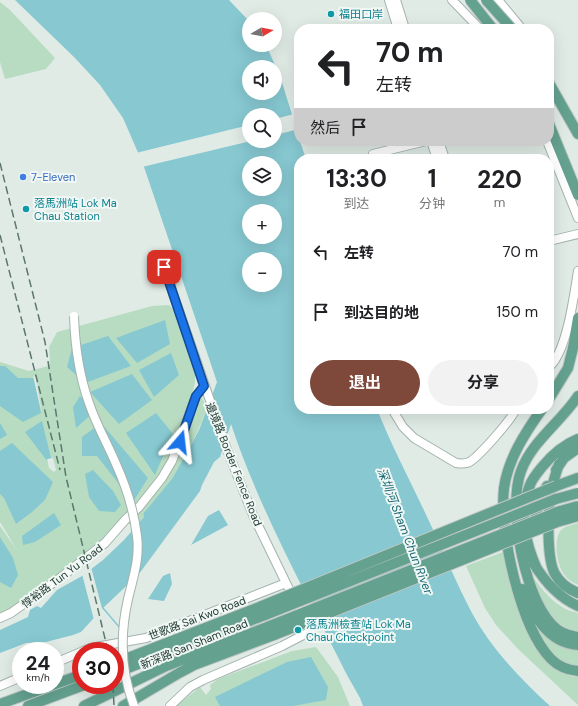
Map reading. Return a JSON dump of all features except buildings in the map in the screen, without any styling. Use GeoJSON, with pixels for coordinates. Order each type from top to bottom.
{"type":"FeatureCollection","features":[{"type":"Feature","properties":{"kind":"main road"},"geometry":{"type":"LineString","coordinates":[[470,0],[489,24]]}},
{"type":"Feature","properties":{"kind":"main road"},"geometry":{"type":"LineString","coordinates":[[486,0],[508,24]]}},
{"type":"Feature","properties":{"kind":"main road"},"geometry":{"type":"LineString","coordinates":[[554,92],[578,134]]}},
{"type":"Feature","properties":{"kind":"main road"},"geometry":{"type":"LineString","coordinates":[[554,136],[578,195]]}},
{"type":"Feature","properties":{"kind":"main road"},"geometry":{"type":"LineString","coordinates":[[554,391],[568,368],[578,318]]}},
{"type":"Feature","properties":{"kind":"main road"},"geometry":{"type":"LineString","coordinates":[[578,396],[524,464],[518,479],[516,496],[517,527],[520,549],[525,570],[539,604],[552,625],[564,634],[578,637]]}},
{"type":"Feature","properties":{"kind":"main road"},"geometry":{"type":"LineString","coordinates":[[538,414],[525,433],[516,450],[506,478],[503,513],[504,544],[522,607],[542,648],[550,658],[562,667],[578,671]]}},
{"type":"Feature","properties":{"kind":"main road"},"geometry":{"type":"LineString","coordinates":[[537,569],[528,544],[524,520],[530,484],[555,453],[578,439]]}},
{"type":"Feature","properties":{"kind":"main road"},"geometry":{"type":"LineString","coordinates":[[537,569],[533,526],[539,500],[559,464],[569,453],[578,448]]}},
{"type":"Feature","properties":{"kind":"main road"},"geometry":{"type":"LineString","coordinates":[[559,464],[551,493],[549,546],[551,565],[565,586],[578,593]]}},
{"type":"Feature","properties":{"kind":"main road"},"geometry":{"type":"LineString","coordinates":[[264,611],[491,513],[578,478]]}},
{"type":"Feature","properties":{"kind":"main road"},"geometry":{"type":"LineString","coordinates":[[556,486],[578,481]]}},
{"type":"Feature","properties":{"kind":"main road"},"geometry":{"type":"LineString","coordinates":[[264,611],[495,524],[556,499],[578,493]]}},
{"type":"Feature","properties":{"kind":"main road"},"geometry":{"type":"LineString","coordinates":[[504,544],[560,511],[578,506]]}},
{"type":"Feature","properties":{"kind":"main road"},"geometry":{"type":"LineString","coordinates":[[272,630],[504,544],[556,522],[578,516]]}},
{"type":"Feature","properties":{"kind":"main road"},"geometry":{"type":"LineString","coordinates":[[517,527],[525,548],[547,584],[554,591],[578,606]]}},
{"type":"Feature","properties":{"kind":"main road"},"geometry":{"type":"LineString","coordinates":[[504,544],[526,597],[539,621],[550,634],[556,638],[563,642],[578,645]]}},
{"type":"Feature","properties":{"kind":"main road","name":"新深路 San Sham Road"},"geometry":{"type":"LineString","coordinates":[[124,660],[264,611]]}},
{"type":"Feature","properties":{"kind":"main road","name":"新深路 San Sham Road"},"geometry":{"type":"LineString","coordinates":[[124,669],[264,611]]}},
{"type":"Feature","properties":{"kind":"main road","name":"新深路 San Sham Road"},"geometry":{"type":"LineString","coordinates":[[84,706],[166,666],[272,630]]}},
{"type":"Feature","properties":{"kind":"main road","name":"新深路 San Sham Road"},"geometry":{"type":"LineString","coordinates":[[123,706],[173,676],[272,630]]}},
{"type":"Feature","properties":{"kind":"main road"},"geometry":{"type":"LineString","coordinates":[[28,706],[72,689]]}},
{"type":"Feature","properties":{"kind":"main road"},"geometry":{"type":"LineString","coordinates":[[0,704],[28,694]]}},
{"type":"Feature","properties":{"kind":"street"},"geometry":{"type":"LineString","coordinates":[[389,0],[396,24]]}},
{"type":"Feature","properties":{"kind":"street"},"geometry":{"type":"LineString","coordinates":[[396,0],[403,24]]}},
{"type":"Feature","properties":{"kind":"street"},"geometry":{"type":"LineString","coordinates":[[452,0],[475,24]]}},
{"type":"Feature","properties":{"kind":"street"},"geometry":{"type":"LineString","coordinates":[[498,0],[518,24]]}},
{"type":"Feature","properties":{"kind":"street"},"geometry":{"type":"LineString","coordinates":[[372,154],[405,146]]}},
{"type":"Feature","properties":{"kind":"street"},"geometry":{"type":"LineString","coordinates":[[554,158],[578,218]]}},
{"type":"Feature","properties":{"kind":"street"},"geometry":{"type":"LineString","coordinates":[[554,240],[578,234]]}},
{"type":"Feature","properties":{"kind":"street","name":"邊境路 Border Fence Road"},"geometry":{"type":"LineString","coordinates":[[164,267],[207,395],[253,515],[311,631],[282,646],[203,680],[190,687],[170,706]]}},
{"type":"Feature","properties":{"kind":"street"},"geometry":{"type":"LineString","coordinates":[[554,360],[565,336],[578,272]]}},
{"type":"Feature","properties":{"kind":"street"},"geometry":{"type":"LineString","coordinates":[[74,316],[75,344],[86,394],[94,416],[122,478],[130,501],[138,536],[137,561],[124,618],[123,649],[125,676],[134,706]]}},
{"type":"Feature","properties":{"kind":"street","name":"惇裕路 Tun Yu Road"},"geometry":{"type":"LineString","coordinates":[[0,618],[11,613],[60,578],[105,543],[139,507],[162,478],[172,461],[196,396],[204,386]]}},
{"type":"Feature","properties":{"kind":"street"},"geometry":{"type":"LineString","coordinates":[[395,414],[403,427],[414,438],[456,463],[463,464],[470,462],[477,456],[510,420],[513,414]]}},
{"type":"Feature","properties":{"kind":"street","name":"世歌路 Sai Kwo Road"},"geometry":{"type":"LineString","coordinates":[[124,642],[146,638],[286,583]]}},
{"type":"Feature","properties":{"kind":"street"},"geometry":{"type":"LineString","coordinates":[[0,686],[12,681]]}},
{"type":"Feature","properties":{"kind":"green space"},"geometry":{"type":"Polygon","coordinates":[[[0,2],[10,10],[55,58],[46,69],[5,79],[0,62],[0,2]]]}},
{"type":"Feature","properties":{"kind":"green space"},"geometry":{"type":"Polygon","coordinates":[[[169,305],[177,313],[195,368],[195,383],[192,394],[195,400],[202,398],[207,408],[183,461],[170,483],[143,514],[144,517],[138,524],[123,522],[53,579],[23,598],[27,602],[0,618],[0,526],[17,550],[0,522],[0,362],[29,371],[48,366],[50,363],[49,347],[57,332],[152,306],[169,305]]]}},
{"type":"Feature","properties":{"kind":"green space"},"geometry":{"type":"Polygon","coordinates":[[[578,523],[578,585],[566,577],[561,569],[557,552],[557,540],[561,530],[578,523]]]}},
{"type":"Feature","properties":{"kind":"green space"},"geometry":{"type":"Polygon","coordinates":[[[503,552],[511,588],[525,627],[534,645],[546,661],[561,672],[578,677],[578,705],[518,649],[496,625],[485,608],[466,566],[503,552]]]}},
{"type":"Feature","properties":{"kind":"green space"},"geometry":{"type":"Polygon","coordinates":[[[533,577],[552,600],[564,608],[578,613],[578,631],[561,625],[548,612],[533,577]]]}},
{"type":"Feature","properties":{"kind":"green space"},"geometry":{"type":"Polygon","coordinates":[[[538,628],[556,643],[578,650],[578,666],[570,665],[558,658],[548,648],[538,628]]]}},
{"type":"Feature","properties":{"kind":"green space"},"geometry":{"type":"Polygon","coordinates":[[[316,647],[338,677],[350,706],[176,706],[200,687],[206,695],[211,689],[210,685],[218,679],[292,651],[316,647]]]}},
{"type":"Feature","properties":{"kind":"water","name":"深圳河 Sham Chun River"},"geometry":{"type":"Polygon","coordinates":[[[15,0],[229,0],[242,14],[242,52],[269,52],[273,60],[242,60],[242,100],[282,100],[282,82],[294,121],[294,146],[302,146],[304,154],[294,154],[294,414],[379,414],[395,451],[472,613],[497,651],[528,685],[550,706],[363,706],[284,551],[256,488],[231,424],[220,457],[214,462],[200,491],[139,574],[103,608],[81,632],[46,642],[12,642],[12,648],[0,653],[0,630],[28,617],[30,610],[37,606],[41,608],[57,590],[82,576],[103,560],[124,540],[144,517],[143,514],[172,479],[188,451],[199,430],[217,382],[143,164],[123,118],[100,85],[75,58],[15,0]]]}},
{"type":"Feature","properties":{"kind":"water"},"geometry":{"type":"Polygon","coordinates":[[[165,320],[170,344],[137,363],[116,338],[165,320]]]}},
{"type":"Feature","properties":{"kind":"water"},"geometry":{"type":"Polygon","coordinates":[[[108,336],[131,366],[85,383],[67,367],[72,348],[108,336]]]}},
{"type":"Feature","properties":{"kind":"water"},"geometry":{"type":"Polygon","coordinates":[[[171,353],[179,375],[154,397],[139,370],[171,353]]]}},
{"type":"Feature","properties":{"kind":"water"},"geometry":{"type":"Polygon","coordinates":[[[0,366],[5,366],[18,378],[34,378],[41,413],[23,422],[0,406],[0,366]]]}},
{"type":"Feature","properties":{"kind":"water"},"geometry":{"type":"Polygon","coordinates":[[[132,374],[152,400],[119,424],[90,392],[132,374]]]}},
{"type":"Feature","properties":{"kind":"water"},"geometry":{"type":"Polygon","coordinates":[[[80,396],[95,411],[76,428],[73,407],[80,396]]]}},
{"type":"Feature","properties":{"kind":"water"},"geometry":{"type":"Polygon","coordinates":[[[156,413],[173,434],[155,475],[126,433],[156,413]]]}},
{"type":"Feature","properties":{"kind":"water"},"geometry":{"type":"Polygon","coordinates":[[[42,421],[54,470],[25,432],[42,421]]]}},
{"type":"Feature","properties":{"kind":"water"},"geometry":{"type":"Polygon","coordinates":[[[0,423],[7,435],[0,439],[0,423]]]}},
{"type":"Feature","properties":{"kind":"water"},"geometry":{"type":"Polygon","coordinates":[[[101,423],[148,478],[133,502],[97,456],[82,456],[82,437],[101,423]]]}},
{"type":"Feature","properties":{"kind":"water"},"geometry":{"type":"Polygon","coordinates":[[[12,443],[53,482],[45,500],[16,524],[4,498],[0,494],[0,451],[12,443]]]}},
{"type":"Feature","properties":{"kind":"water"},"geometry":{"type":"Polygon","coordinates":[[[93,470],[113,491],[121,505],[115,512],[99,511],[89,497],[85,474],[93,470]]]}},
{"type":"Feature","properties":{"kind":"water"},"geometry":{"type":"Polygon","coordinates":[[[219,510],[228,525],[191,545],[208,516],[219,510]]]}},
{"type":"Feature","properties":{"kind":"water"},"geometry":{"type":"Polygon","coordinates":[[[54,513],[61,525],[35,542],[23,545],[22,536],[54,513]]]}},
{"type":"Feature","properties":{"kind":"water"},"geometry":{"type":"Polygon","coordinates":[[[0,537],[13,558],[18,575],[11,588],[0,582],[0,537]]]}},
{"type":"Feature","properties":{"kind":"water"},"geometry":{"type":"Polygon","coordinates":[[[170,573],[172,584],[164,601],[148,599],[163,576],[170,573]]]}},
{"type":"Feature","properties":{"kind":"water"},"geometry":{"type":"Polygon","coordinates":[[[311,657],[328,687],[326,700],[293,706],[220,706],[215,697],[287,662],[311,657]]]}},
{"type":"Feature","properties":{"kind":"pier"},"geometry":{"type":"Polygon","coordinates":[[[294,114],[294,130],[282,133],[282,117],[294,114]]]}},
{"type":"Feature","properties":{"kind":"pier"},"geometry":{"type":"Polygon","coordinates":[[[242,127],[242,143],[142,167],[136,153],[242,127]]]}},
{"type":"Feature","properties":{"kind":"pier"},"geometry":{"type":"Polygon","coordinates":[[[33,376],[36,377],[42,414],[33,376]]]}},
{"type":"Feature","properties":{"kind":"pier"},"geometry":{"type":"Polygon","coordinates":[[[53,458],[56,470],[54,472],[49,468],[47,459],[53,458]]]}},
{"type":"Feature","properties":{"kind":"pier"},"geometry":{"type":"Polygon","coordinates":[[[91,567],[103,612],[94,620],[82,574],[91,567]]]}},
{"type":"Feature","properties":{"kind":"waterway"},"geometry":{"type":"LineString","coordinates":[[103,608],[120,628]]}},
{"type":"Feature","properties":{"kind":"railway"},"geometry":{"type":"LineString","coordinates":[[0,163],[45,342],[66,477],[106,642]]}},
{"type":"Feature","properties":{"kind":"railway"},"geometry":{"type":"LineString","coordinates":[[0,235],[60,470]]}},
{"type":"Feature","properties":{"kind":"railway"},"geometry":{"type":"LineString","coordinates":[[113,694],[114,706]]}},
{"type":"Feature","properties":{"kind":"place","name":"福田口岸"},"geometry":{"type":"Point","coordinates":[331,14]}},
{"type":"Feature","properties":{"kind":"place","name":"7-Eleven"},"geometry":{"type":"Point","coordinates":[23,177]}},
{"type":"Feature","properties":{"kind":"place","name":"落馬洲站 Lok Ma Chau Station"},"geometry":{"type":"Point","coordinates":[26,209]}},
{"type":"Feature","properties":{"kind":"place","name":"落馬洲檢查站 Lok Ma Chau Checkpoint"},"geometry":{"type":"Point","coordinates":[298,630]}},
{"type":"Feature","properties":{"kind":"route"},"geometry":{"type":"LineString","coordinates":[[164,267],[204,386],[196,396],[180,442]]}}]}
